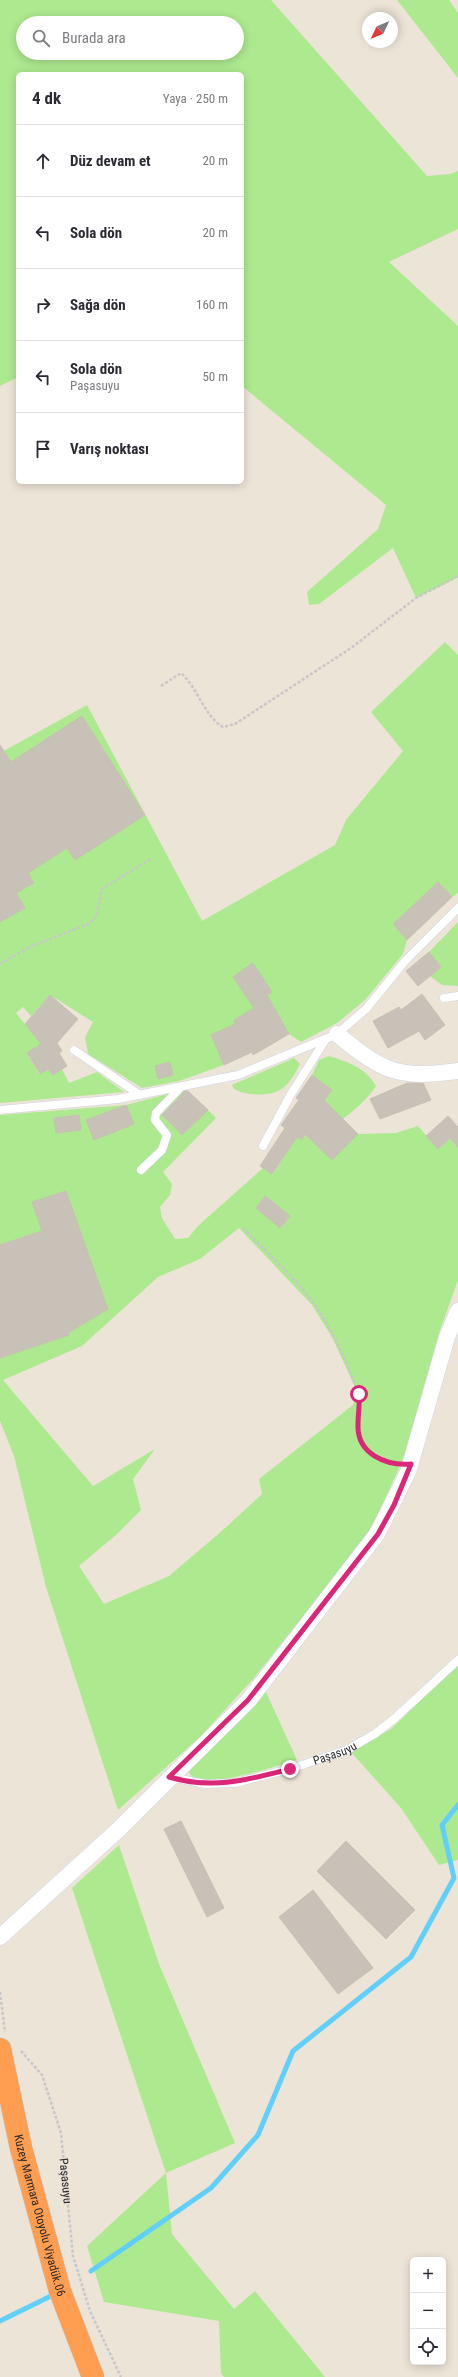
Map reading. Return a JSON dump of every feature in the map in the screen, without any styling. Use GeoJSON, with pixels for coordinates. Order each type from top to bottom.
{"type":"FeatureCollection","features":[{"type":"Feature","properties":{"kind":"highway","name":"Kuzey Marmara Otoyolu Viyadük.06"},"geometry":{"type":"LineString","coordinates":[[9,2045],[21,2148],[60,2291],[93,2377]]}},
{"type":"Feature","properties":{"kind":"street"},"geometry":{"type":"LineString","coordinates":[[331,1036],[368,1059],[404,1074],[425,1075],[458,1071]]}},
{"type":"Feature","properties":{"kind":"street"},"geometry":{"type":"LineString","coordinates":[[0,1937],[118,1830],[169,1777],[248,1700],[378,1534],[394,1505],[411,1464],[447,1337],[458,1314]]}},
{"type":"Feature","properties":{"kind":"lane"},"geometry":{"type":"LineString","coordinates":[[0,1110],[140,1095],[238,1075],[331,1036],[366,1009],[406,960],[458,908]]}},
{"type":"Feature","properties":{"kind":"lane"},"geometry":{"type":"LineString","coordinates":[[444,998],[458,996]]}},
{"type":"Feature","properties":{"kind":"lane"},"geometry":{"type":"LineString","coordinates":[[264,1146],[291,1094],[331,1036]]}},
{"type":"Feature","properties":{"kind":"lane"},"geometry":{"type":"LineString","coordinates":[[74,1050],[140,1095]]}},
{"type":"Feature","properties":{"kind":"lane"},"geometry":{"type":"LineString","coordinates":[[141,1170],[162,1150],[167,1136],[155,1120],[156,1113],[181,1087]]}},
{"type":"Feature","properties":{"kind":"lane","name":"Paşasuyu"},"geometry":{"type":"LineString","coordinates":[[169,1777],[205,1784],[234,1783],[290,1769],[347,1750],[376,1733],[394,1719],[458,1660]]}},
{"type":"Feature","properties":{"kind":"path"},"geometry":{"type":"LineString","coordinates":[[161,686],[181,673],[190,681],[216,723],[223,728],[235,724],[351,648],[416,598],[458,576]]}},
{"type":"Feature","properties":{"kind":"path"},"geometry":{"type":"LineString","coordinates":[[0,964],[30,947],[88,924],[96,917],[100,906],[102,890],[152,858]]}},
{"type":"Feature","properties":{"kind":"path"},"geometry":{"type":"LineString","coordinates":[[243,1228],[313,1302],[330,1329],[347,1363],[359,1394],[357,1426],[362,1443],[368,1452],[390,1464],[411,1464]]}},
{"type":"Feature","properties":{"kind":"path","name":"Paşasuyu"},"geometry":{"type":"LineString","coordinates":[[0,1992],[5,2033],[9,2045],[42,2076],[61,2133],[73,2256],[90,2311],[121,2377]]}},
{"type":"Feature","properties":{"kind":"green space"},"geometry":{"type":"Polygon","coordinates":[[[0,0],[271,0],[427,176],[450,174],[458,171],[458,229],[389,262],[458,326],[458,576],[455,579],[416,598],[393,548],[319,604],[309,605],[307,592],[378,529],[386,505],[244,388],[244,72],[16,72],[16,378],[0,386],[0,0]]]}},
{"type":"Feature","properties":{"kind":"green space"},"geometry":{"type":"Polygon","coordinates":[[[397,0],[449,0],[458,13],[458,78],[397,0]]]}},
{"type":"Feature","properties":{"kind":"green space"},"geometry":{"type":"Polygon","coordinates":[[[445,642],[458,655],[458,893],[452,897],[438,882],[393,924],[407,940],[403,954],[365,1000],[337,1023],[301,1042],[289,1034],[269,1000],[234,1020],[238,1028],[225,1036],[223,1030],[211,1035],[224,1065],[179,1081],[142,1088],[88,1054],[85,1037],[93,1022],[50,995],[31,1016],[23,1007],[16,1013],[37,1039],[48,1040],[27,1054],[39,1074],[48,1069],[53,1075],[62,1069],[69,1083],[97,1072],[124,1092],[0,1103],[0,753],[87,705],[202,921],[335,845],[346,820],[403,751],[371,712],[445,642]]]}},
{"type":"Feature","properties":{"kind":"green space"},"geometry":{"type":"Polygon","coordinates":[[[458,922],[458,986],[442,985],[430,976],[441,967],[429,952],[458,922]]]}},
{"type":"Feature","properties":{"kind":"green space"},"geometry":{"type":"Polygon","coordinates":[[[329,1056],[343,1060],[362,1070],[376,1086],[355,1109],[312,1140],[332,1160],[358,1134],[396,1133],[418,1126],[438,1149],[458,1131],[458,1280],[439,1333],[404,1457],[377,1517],[364,1539],[254,1678],[200,1737],[118,1810],[46,1587],[14,1456],[0,1421],[0,1115],[126,1105],[187,1089],[162,1114],[182,1135],[208,1110],[216,1118],[163,1172],[172,1184],[170,1195],[160,1207],[162,1218],[175,1239],[188,1238],[199,1225],[263,1168],[273,1174],[292,1144],[280,1136],[285,1128],[302,1140],[318,1117],[300,1105],[332,1090],[312,1075],[319,1060],[329,1056]],[[265,1196],[256,1208],[280,1228],[290,1216],[265,1196]],[[239,1228],[200,1259],[158,1277],[82,1346],[3,1380],[93,1486],[155,1449],[133,1479],[141,1510],[116,1535],[79,1566],[104,1604],[169,1576],[223,1530],[262,1494],[259,1479],[353,1405],[355,1387],[333,1339],[312,1305],[239,1228]]]}},
{"type":"Feature","properties":{"kind":"green space"},"geometry":{"type":"Polygon","coordinates":[[[294,1058],[300,1064],[288,1083],[278,1091],[266,1094],[252,1094],[234,1089],[232,1085],[294,1058]]]}},
{"type":"Feature","properties":{"kind":"green space"},"geometry":{"type":"Polygon","coordinates":[[[458,1665],[458,1860],[439,1865],[401,1808],[351,1752],[391,1729],[458,1665]]]}},
{"type":"Feature","properties":{"kind":"green space"},"geometry":{"type":"Polygon","coordinates":[[[265,1690],[297,1760],[230,1778],[203,1780],[193,1778],[188,1771],[191,1767],[245,1716],[265,1690]]]}},
{"type":"Feature","properties":{"kind":"green space"},"geometry":{"type":"Polygon","coordinates":[[[119,1845],[159,1964],[235,2143],[166,2173],[72,1888],[119,1845]]]}},
{"type":"Feature","properties":{"kind":"green space"},"geometry":{"type":"Polygon","coordinates":[[[166,2173],[172,2234],[234,2309],[255,2291],[325,2377],[224,2377],[221,2373],[219,2321],[104,2302],[87,2246],[166,2173]]]}},
{"type":"Feature","properties":{"kind":"building"},"geometry":{"type":"Polygon","coordinates":[[[82,716],[145,815],[75,860],[67,848],[28,873],[34,883],[16,893],[25,908],[0,922],[0,745],[11,762],[82,716]]]}},
{"type":"Feature","properties":{"kind":"building"},"geometry":{"type":"Polygon","coordinates":[[[438,882],[452,897],[407,940],[393,924],[438,882]]]}},
{"type":"Feature","properties":{"kind":"building"},"geometry":{"type":"Polygon","coordinates":[[[429,952],[441,967],[418,986],[406,971],[429,952]]]}},
{"type":"Feature","properties":{"kind":"building"},"geometry":{"type":"Polygon","coordinates":[[[253,963],[272,992],[267,995],[289,1034],[253,1055],[252,1052],[224,1065],[211,1035],[235,1024],[234,1020],[254,1008],[233,977],[253,963]]]}},
{"type":"Feature","properties":{"kind":"building"},"geometry":{"type":"Polygon","coordinates":[[[422,994],[445,1025],[425,1040],[419,1031],[388,1048],[373,1021],[399,1007],[401,1010],[422,994]]]}},
{"type":"Feature","properties":{"kind":"building"},"geometry":{"type":"Polygon","coordinates":[[[50,995],[78,1019],[57,1043],[62,1051],[59,1053],[67,1066],[53,1075],[48,1069],[40,1074],[27,1053],[41,1044],[25,1024],[50,995]]]}},
{"type":"Feature","properties":{"kind":"building"},"geometry":{"type":"Polygon","coordinates":[[[170,1062],[173,1075],[158,1079],[155,1066],[170,1062]]]}},
{"type":"Feature","properties":{"kind":"building"},"geometry":{"type":"Polygon","coordinates":[[[312,1075],[332,1090],[324,1100],[358,1134],[332,1160],[305,1134],[302,1140],[297,1137],[272,1174],[260,1166],[285,1128],[281,1125],[299,1100],[296,1098],[312,1075]]]}},
{"type":"Feature","properties":{"kind":"building"},"geometry":{"type":"Polygon","coordinates":[[[407,1083],[423,1083],[431,1100],[380,1119],[370,1099],[407,1083]]]}},
{"type":"Feature","properties":{"kind":"building"},"geometry":{"type":"Polygon","coordinates":[[[185,1091],[188,1091],[208,1110],[182,1135],[162,1115],[185,1091]]]}},
{"type":"Feature","properties":{"kind":"building"},"geometry":{"type":"Polygon","coordinates":[[[126,1105],[134,1124],[94,1140],[86,1120],[126,1105]]]}},
{"type":"Feature","properties":{"kind":"building"},"geometry":{"type":"Polygon","coordinates":[[[79,1115],[81,1130],[56,1133],[54,1118],[79,1115]]]}},
{"type":"Feature","properties":{"kind":"building"},"geometry":{"type":"Polygon","coordinates":[[[448,1116],[458,1127],[458,1147],[450,1138],[438,1149],[426,1136],[448,1116]]]}},
{"type":"Feature","properties":{"kind":"building"},"geometry":{"type":"Polygon","coordinates":[[[66,1191],[108,1309],[68,1333],[69,1335],[0,1358],[0,1245],[42,1231],[32,1202],[66,1191]]]}},
{"type":"Feature","properties":{"kind":"building"},"geometry":{"type":"Polygon","coordinates":[[[265,1196],[290,1216],[280,1228],[256,1208],[265,1196]]]}},
{"type":"Feature","properties":{"kind":"building"},"geometry":{"type":"Polygon","coordinates":[[[181,1821],[224,1908],[207,1917],[164,1829],[181,1821]]]}},
{"type":"Feature","properties":{"kind":"building"},"geometry":{"type":"Polygon","coordinates":[[[346,1841],[415,1910],[386,1939],[317,1871],[346,1841]]]}},
{"type":"Feature","properties":{"kind":"building"},"geometry":{"type":"Polygon","coordinates":[[[313,1890],[373,1968],[338,1994],[279,1917],[313,1890]]]}},
{"type":"Feature","properties":{"kind":"waterway"},"geometry":{"type":"LineString","coordinates":[[91,2271],[211,2188],[258,2135],[293,2051],[411,1957],[454,1878],[442,1825],[458,1805]]}},
{"type":"Feature","properties":{"kind":"waterway"},"geometry":{"type":"LineString","coordinates":[[0,2321],[55,2294]]}},
{"type":"Feature","properties":{"kind":"route"},"geometry":{"type":"LineString","coordinates":[[290,1769],[234,1783],[205,1784],[169,1777],[248,1700],[327,1596],[378,1534],[394,1505],[411,1464],[390,1464],[368,1452],[362,1443],[357,1426],[360,1407],[359,1394]]}}]}
